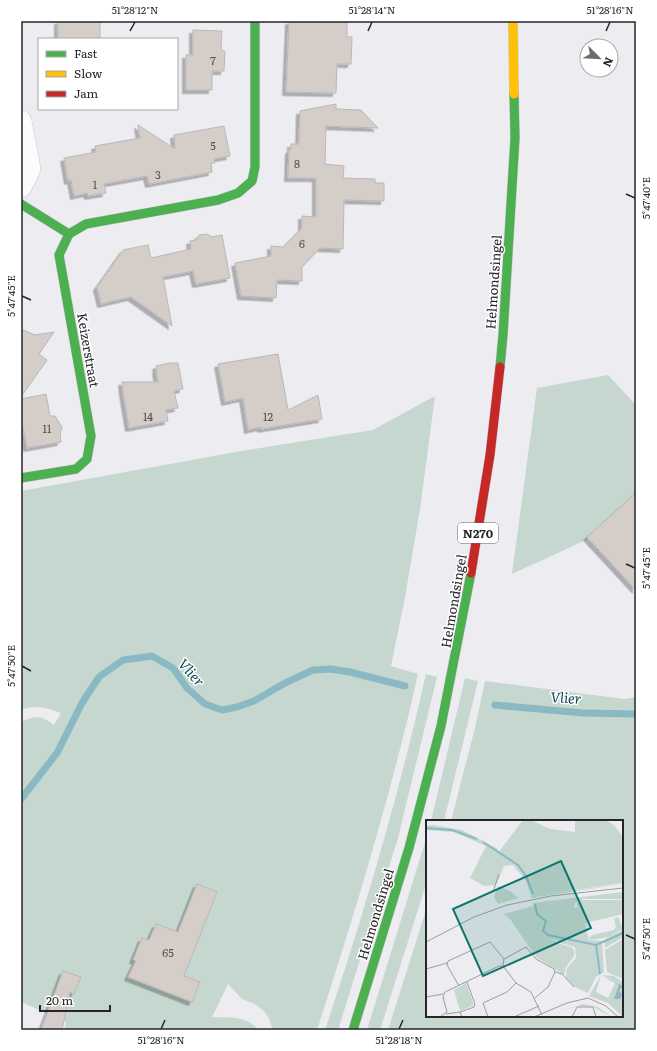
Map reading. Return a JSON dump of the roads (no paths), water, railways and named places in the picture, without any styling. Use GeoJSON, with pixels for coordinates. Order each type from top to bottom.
{"type":"FeatureCollection","features":[{"type":"Feature","properties":{"kind":"main road"},"geometry":{"type":"LineString","coordinates":[[21,204],[69,234],[86,224],[218,200],[238,193],[252,181],[256,167],[255,21]]}},
{"type":"Feature","properties":{"kind":"main road","name":"Helmondsingel"},"geometry":{"type":"LineString","coordinates":[[352,1030],[409,848],[439,734],[469,588],[490,455],[503,335],[515,138],[513,21]]}},
{"type":"Feature","properties":{"kind":"main road","name":"Keizerstraat"},"geometry":{"type":"LineString","coordinates":[[21,478],[76,469],[87,459],[91,436],[59,255],[69,234]]}},
{"type":"Feature","properties":{"kind":"street"},"geometry":{"type":"LineString","coordinates":[[21,121],[30,169],[21,187]]}},
{"type":"Feature","properties":{"kind":"waterway","name":"Vlier"},"geometry":{"type":"LineString","coordinates":[[21,799],[57,753],[82,703],[99,677],[123,660],[152,656],[173,668],[187,688],[205,704],[222,710],[254,701],[285,683],[313,670],[331,669],[350,672],[405,686]]}},
{"type":"Feature","properties":{"kind":"waterway","name":"Vlier"},"geometry":{"type":"LineString","coordinates":[[495,705],[583,713],[636,714]]}}]}
